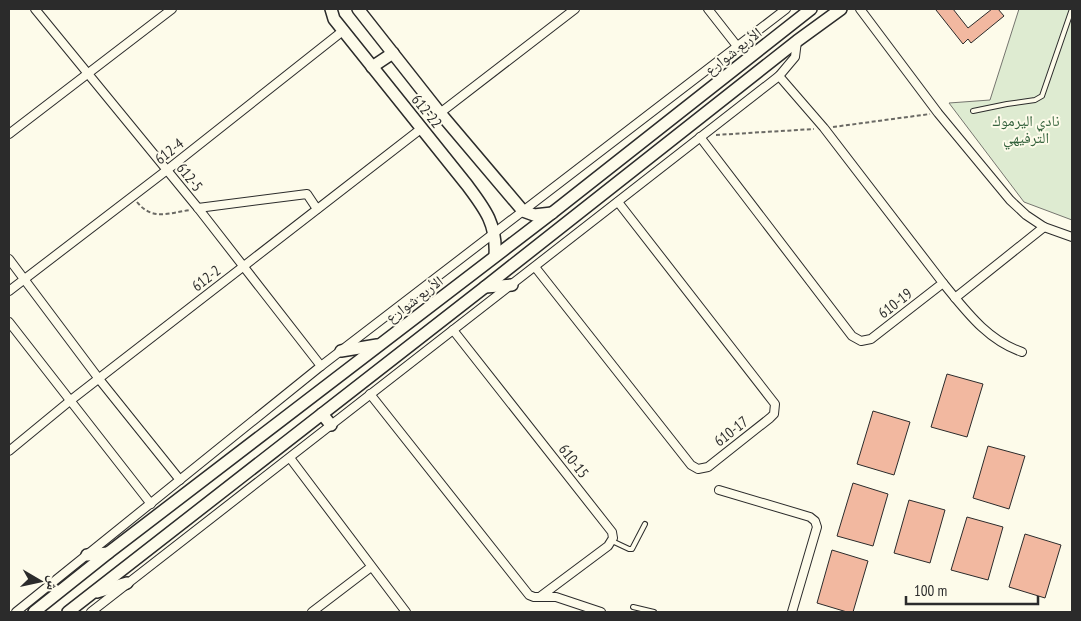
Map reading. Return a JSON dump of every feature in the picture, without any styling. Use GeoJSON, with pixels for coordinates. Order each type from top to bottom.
{"type":"FeatureCollection","features":[{"type":"Feature","properties":{"kind":"main road","name":"الأربع شوارع"},"geometry":{"type":"LineString","coordinates":[[34,612],[108,553],[552,213],[810,9]]}},
{"type":"Feature","properties":{"kind":"main road","name":"الأربع شوارع"},"geometry":{"type":"LineString","coordinates":[[68,612],[797,41],[841,9]]}},
{"type":"Feature","properties":{"kind":"main road","name":"612-22"},"geometry":{"type":"LineString","coordinates":[[364,11],[393,54],[523,211]]}},
{"type":"Feature","properties":{"kind":"main road","name":"612-22"},"geometry":{"type":"LineString","coordinates":[[332,14],[485,210],[495,234]]}},
{"type":"Feature","properties":{"kind":"main road"},"geometry":{"type":"LineString","coordinates":[[372,67],[393,54]]}},
{"type":"Feature","properties":{"kind":"main road"},"geometry":{"type":"LineString","coordinates":[[523,211],[540,215],[552,213]]}},
{"type":"Feature","properties":{"kind":"main road"},"geometry":{"type":"LineString","coordinates":[[495,234],[495,256]]}},
{"type":"Feature","properties":{"kind":"main road"},"geometry":{"type":"LineString","coordinates":[[485,287],[512,285]]}},
{"type":"Feature","properties":{"kind":"main road"},"geometry":{"type":"LineString","coordinates":[[440,298],[440,309],[449,315]]}},
{"type":"Feature","properties":{"kind":"main road"},"geometry":{"type":"LineString","coordinates":[[419,315],[428,320],[429,329]]}},
{"type":"Feature","properties":{"kind":"main road"},"geometry":{"type":"LineString","coordinates":[[341,351],[379,345]]}},
{"type":"Feature","properties":{"kind":"main road"},"geometry":{"type":"LineString","coordinates":[[322,414],[332,425]]}},
{"type":"Feature","properties":{"kind":"main road"},"geometry":{"type":"LineString","coordinates":[[87,556],[108,553]]}},
{"type":"Feature","properties":{"kind":"main road"},"geometry":{"type":"LineString","coordinates":[[90,594],[127,582]]}},
{"type":"Feature","properties":{"kind":"street","name":"612-5"},"geometry":{"type":"LineString","coordinates":[[35,9],[198,208],[242,267],[321,366]]}},
{"type":"Feature","properties":{"kind":"street"},"geometry":{"type":"LineString","coordinates":[[9,134],[172,9]]}},
{"type":"Feature","properties":{"kind":"street"},"geometry":{"type":"LineString","coordinates":[[326,9],[332,14]]}},
{"type":"Feature","properties":{"kind":"street"},"geometry":{"type":"LineString","coordinates":[[440,113],[575,9]]}},
{"type":"Feature","properties":{"kind":"street"},"geometry":{"type":"LineString","coordinates":[[708,9],[737,46]]}},
{"type":"Feature","properties":{"kind":"street"},"geometry":{"type":"LineString","coordinates":[[16,612],[321,366],[786,9]]}},
{"type":"Feature","properties":{"kind":"street"},"geometry":{"type":"LineString","coordinates":[[860,9],[938,113],[1010,200],[1026,215],[1044,227],[1072,237]]}},
{"type":"Feature","properties":{"kind":"street","name":"612-4"},"geometry":{"type":"LineString","coordinates":[[9,291],[167,170],[344,30]]}},
{"type":"Feature","properties":{"kind":"street"},"geometry":{"type":"LineString","coordinates":[[91,612],[127,582],[290,458],[779,76],[795,57],[797,41]]}},
{"type":"Feature","properties":{"kind":"street"},"geometry":{"type":"LineString","coordinates":[[779,76],[824,128],[955,298],[993,338],[1022,352]]}},
{"type":"Feature","properties":{"kind":"street","name":"612-2"},"geometry":{"type":"LineString","coordinates":[[9,451],[99,378],[422,128]]}},
{"type":"Feature","properties":{"kind":"street","name":"610-19"},"geometry":{"type":"LineString","coordinates":[[700,136],[856,339],[871,339],[943,283]]}},
{"type":"Feature","properties":{"kind":"street"},"geometry":{"type":"LineString","coordinates":[[198,208],[307,194],[317,209]]}},
{"type":"Feature","properties":{"kind":"street","name":"610-17"},"geometry":{"type":"LineString","coordinates":[[535,267],[691,465],[701,469],[708,467],[772,416],[775,411],[775,404],[618,202]]}},
{"type":"Feature","properties":{"kind":"street"},"geometry":{"type":"LineString","coordinates":[[955,298],[1044,227]]}},
{"type":"Feature","properties":{"kind":"street"},"geometry":{"type":"LineString","coordinates":[[9,260],[180,480]]}},
{"type":"Feature","properties":{"kind":"street"},"geometry":{"type":"LineString","coordinates":[[9,322],[151,504]]}},
{"type":"Feature","properties":{"kind":"street","name":"610-15"},"geometry":{"type":"LineString","coordinates":[[453,330],[610,529],[613,535],[612,541]]}},
{"type":"Feature","properties":{"kind":"street"},"geometry":{"type":"LineString","coordinates":[[370,394],[528,594],[534,597],[556,597],[600,612]]}},
{"type":"Feature","properties":{"kind":"street"},"geometry":{"type":"LineString","coordinates":[[290,458],[406,612]]}},
{"type":"Feature","properties":{"kind":"street"},"geometry":{"type":"LineString","coordinates":[[719,490],[810,517],[815,521],[817,527],[792,612]]}},
{"type":"Feature","properties":{"kind":"street"},"geometry":{"type":"LineString","coordinates":[[541,596],[608,546],[612,541]]}},
{"type":"Feature","properties":{"kind":"street"},"geometry":{"type":"LineString","coordinates":[[312,612],[371,567]]}},
{"type":"Feature","properties":{"kind":"lane"},"geometry":{"type":"LineString","coordinates":[[973,111],[1035,100],[1042,96],[1072,9]]}},
{"type":"Feature","properties":{"kind":"lane"},"geometry":{"type":"LineString","coordinates":[[612,541],[632,549],[645,524]]}},
{"type":"Feature","properties":{"kind":"lane"},"geometry":{"type":"LineString","coordinates":[[633,607],[654,612]]}},
{"type":"Feature","properties":{"kind":"path"},"geometry":{"type":"LineString","coordinates":[[132,196],[142,208],[155,215],[198,208]]}},
{"type":"Feature","properties":{"kind":"green space","name":"نادي اليرموك الترفيهي"},"geometry":{"type":"Polygon","coordinates":[[[1019,9],[1072,9],[1072,220],[1024,202],[949,103],[990,100],[1019,9]]]}},
{"type":"Feature","properties":{"kind":"building"},"geometry":{"type":"Polygon","coordinates":[[[937,9],[953,9],[968,28],[992,9],[998,9],[1004,16],[971,43],[968,39],[963,44],[937,9]]]}},
{"type":"Feature","properties":{"kind":"building"},"geometry":{"type":"Polygon","coordinates":[[[947,374],[983,384],[967,437],[931,427],[947,374]]]}},
{"type":"Feature","properties":{"kind":"building"},"geometry":{"type":"Polygon","coordinates":[[[873,411],[910,422],[894,475],[857,464],[873,411]]]}},
{"type":"Feature","properties":{"kind":"building"},"geometry":{"type":"Polygon","coordinates":[[[988,446],[1025,456],[1009,509],[973,498],[988,446]]]}},
{"type":"Feature","properties":{"kind":"building"},"geometry":{"type":"Polygon","coordinates":[[[853,483],[888,494],[873,546],[837,536],[853,483]]]}},
{"type":"Feature","properties":{"kind":"building"},"geometry":{"type":"Polygon","coordinates":[[[909,500],[945,510],[930,563],[894,553],[909,500]]]}},
{"type":"Feature","properties":{"kind":"building"},"geometry":{"type":"Polygon","coordinates":[[[967,517],[1003,527],[988,580],[951,570],[967,517]]]}},
{"type":"Feature","properties":{"kind":"building"},"geometry":{"type":"Polygon","coordinates":[[[1025,534],[1061,545],[1045,598],[1009,587],[1025,534]]]}},
{"type":"Feature","properties":{"kind":"building"},"geometry":{"type":"Polygon","coordinates":[[[832,550],[868,561],[853,612],[817,603],[832,550]]]}}]}
